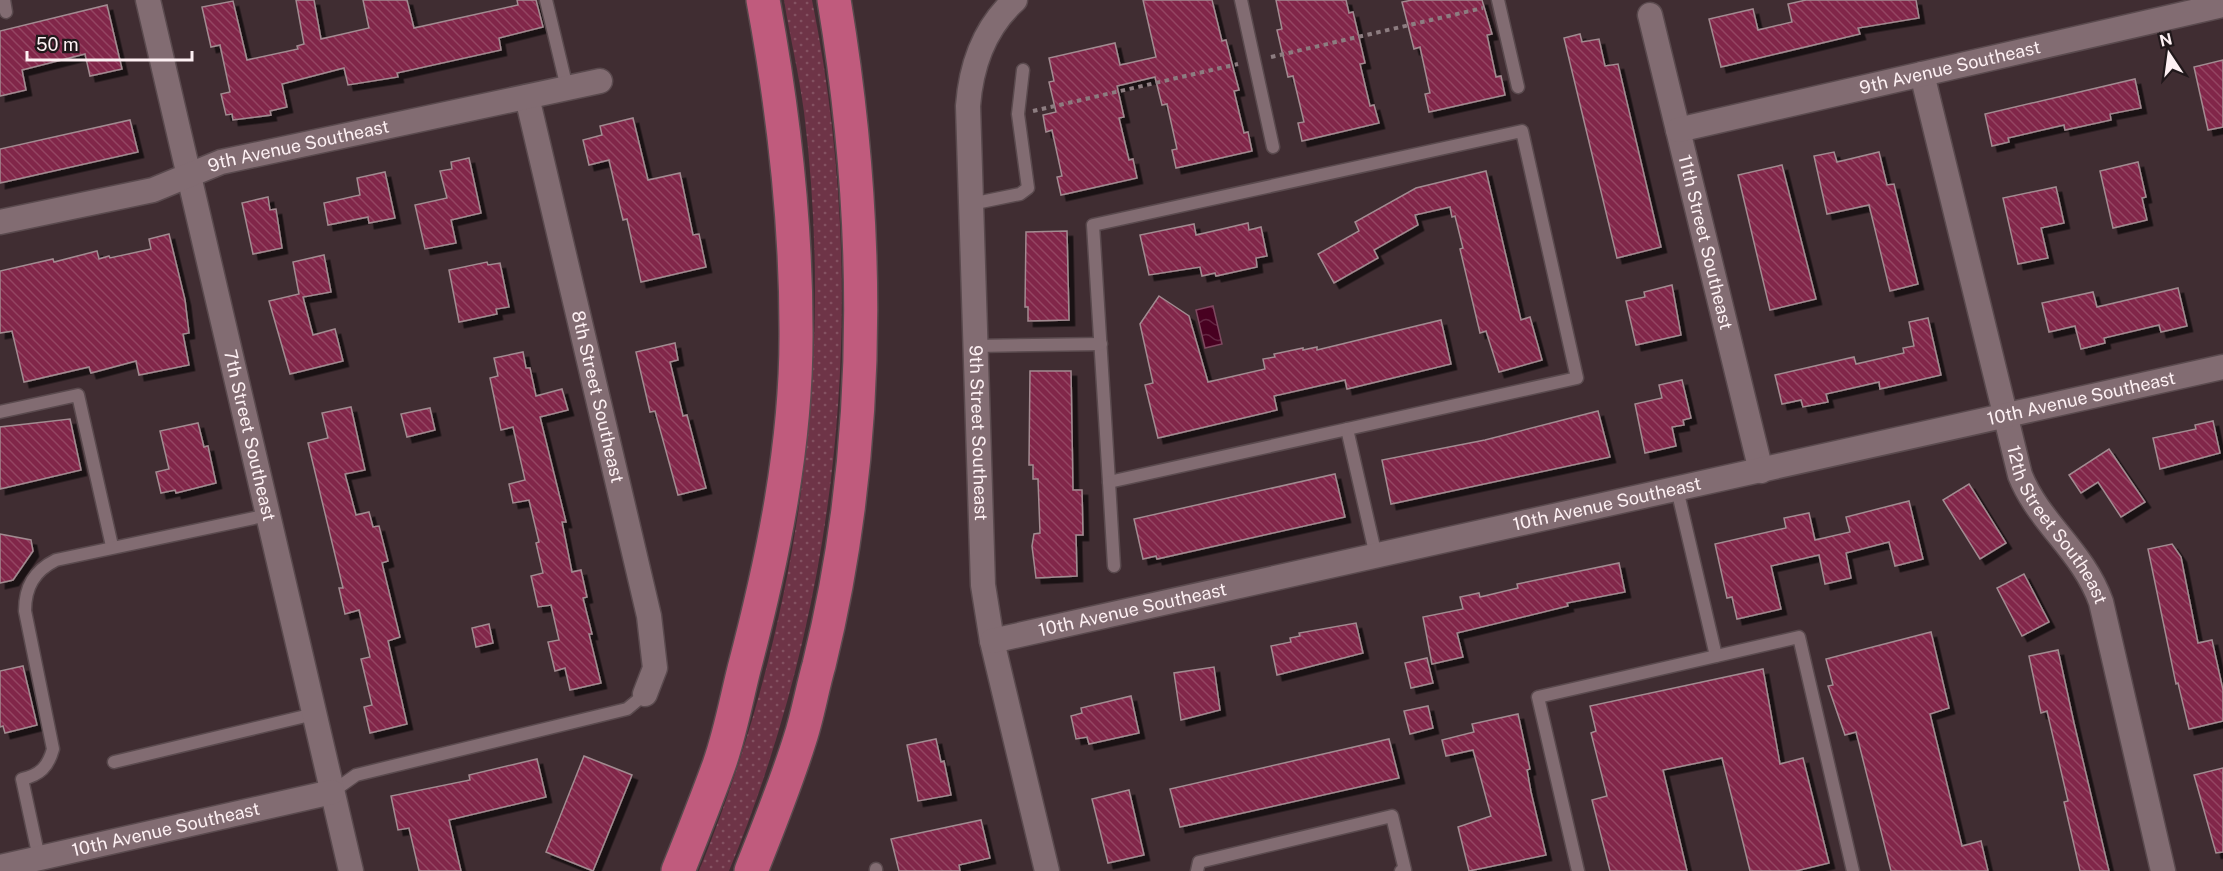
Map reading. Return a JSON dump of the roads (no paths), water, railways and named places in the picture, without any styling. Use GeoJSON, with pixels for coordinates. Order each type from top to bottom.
{"type":"FeatureCollection","features":[{"type":"Feature","properties":{"kind":"highway"},"geometry":{"type":"LineString","coordinates":[[678,871],[720,763],[762,601],[776,531],[791,419],[796,330],[792,216],[782,116],[763,0]]}},
{"type":"Feature","properties":{"kind":"highway"},"geometry":{"type":"LineString","coordinates":[[751,871],[800,738],[824,644],[844,541],[859,419],[862,322],[859,201],[849,96],[834,0]]}},
{"type":"Feature","properties":{"kind":"street","name":"7th Street Southeast"},"geometry":{"type":"LineString","coordinates":[[148,0],[351,871]]}},
{"type":"Feature","properties":{"kind":"street","name":"9th Street Southeast"},"geometry":{"type":"LineString","coordinates":[[1015,0],[1004,10],[988,34],[976,57],[970,83],[971,204],[982,567],[992,641],[1047,871]]}},
{"type":"Feature","properties":{"kind":"street","name":"9th Avenue Southeast"},"geometry":{"type":"LineString","coordinates":[[1678,130],[2223,5]]}},
{"type":"Feature","properties":{"kind":"street","name":"11th Street Southeast"},"geometry":{"type":"LineString","coordinates":[[1650,15],[1761,471]]}},
{"type":"Feature","properties":{"kind":"street","name":"12th Street Southeast"},"geometry":{"type":"LineString","coordinates":[[1922,74],[2020,475],[2027,494],[2093,579],[2101,602],[2163,871]]}},
{"type":"Feature","properties":{"kind":"street","name":"9th Avenue Southeast"},"geometry":{"type":"LineString","coordinates":[[0,222],[153,190],[191,177],[221,162],[600,81]]}},
{"type":"Feature","properties":{"kind":"street","name":"8th Street Southeast"},"geometry":{"type":"LineString","coordinates":[[527,97],[650,616],[655,668],[645,694]]}},
{"type":"Feature","properties":{"kind":"street","name":"10th Avenue Southeast"},"geometry":{"type":"LineString","coordinates":[[992,641],[2223,367]]}},
{"type":"Feature","properties":{"kind":"street","name":"10th Avenue Southeast"},"geometry":{"type":"LineString","coordinates":[[0,867],[332,792]]}},
{"type":"Feature","properties":{"kind":"lane"},"geometry":{"type":"LineString","coordinates":[[546,0],[567,88]]}},
{"type":"Feature","properties":{"kind":"lane"},"geometry":{"type":"LineString","coordinates":[[1241,0],[1273,147]]}},
{"type":"Feature","properties":{"kind":"lane"},"geometry":{"type":"LineString","coordinates":[[1499,2],[1518,87]]}},
{"type":"Feature","properties":{"kind":"lane"},"geometry":{"type":"LineString","coordinates":[[971,204],[1020,194],[1028,188],[1018,114],[1023,70]]}},
{"type":"Feature","properties":{"kind":"lane"},"geometry":{"type":"LineString","coordinates":[[1109,482],[1577,378],[1522,131],[1093,225],[1114,566]]}},
{"type":"Feature","properties":{"kind":"lane"},"geometry":{"type":"LineString","coordinates":[[975,346],[1101,344]]}},
{"type":"Feature","properties":{"kind":"lane"},"geometry":{"type":"LineString","coordinates":[[0,412],[78,395],[112,546]]}},
{"type":"Feature","properties":{"kind":"lane"},"geometry":{"type":"LineString","coordinates":[[1347,429],[1376,556]]}},
{"type":"Feature","properties":{"kind":"lane"},"geometry":{"type":"LineString","coordinates":[[1677,489],[1716,657]]}},
{"type":"Feature","properties":{"kind":"lane"},"geometry":{"type":"LineString","coordinates":[[39,858],[22,779],[35,776],[44,769],[50,759],[52,738],[25,611],[25,593],[34,576],[44,566],[56,560],[112,546],[268,514]]}},
{"type":"Feature","properties":{"kind":"lane"},"geometry":{"type":"LineString","coordinates":[[1578,871],[1538,697],[1799,637],[1853,871]]}},
{"type":"Feature","properties":{"kind":"lane"},"geometry":{"type":"LineString","coordinates":[[332,792],[356,775],[627,709],[645,694]]}},
{"type":"Feature","properties":{"kind":"lane"},"geometry":{"type":"LineString","coordinates":[[114,762],[314,714]]}},
{"type":"Feature","properties":{"kind":"lane"},"geometry":{"type":"LineString","coordinates":[[1197,871],[1199,862],[1392,816],[1405,870],[1401,871]]}},
{"type":"Feature","properties":{"kind":"water"},"geometry":{"type":"Polygon","coordinates":[[[1213,306],[1222,344],[1205,348],[1196,310],[1213,306]]]}}]}
